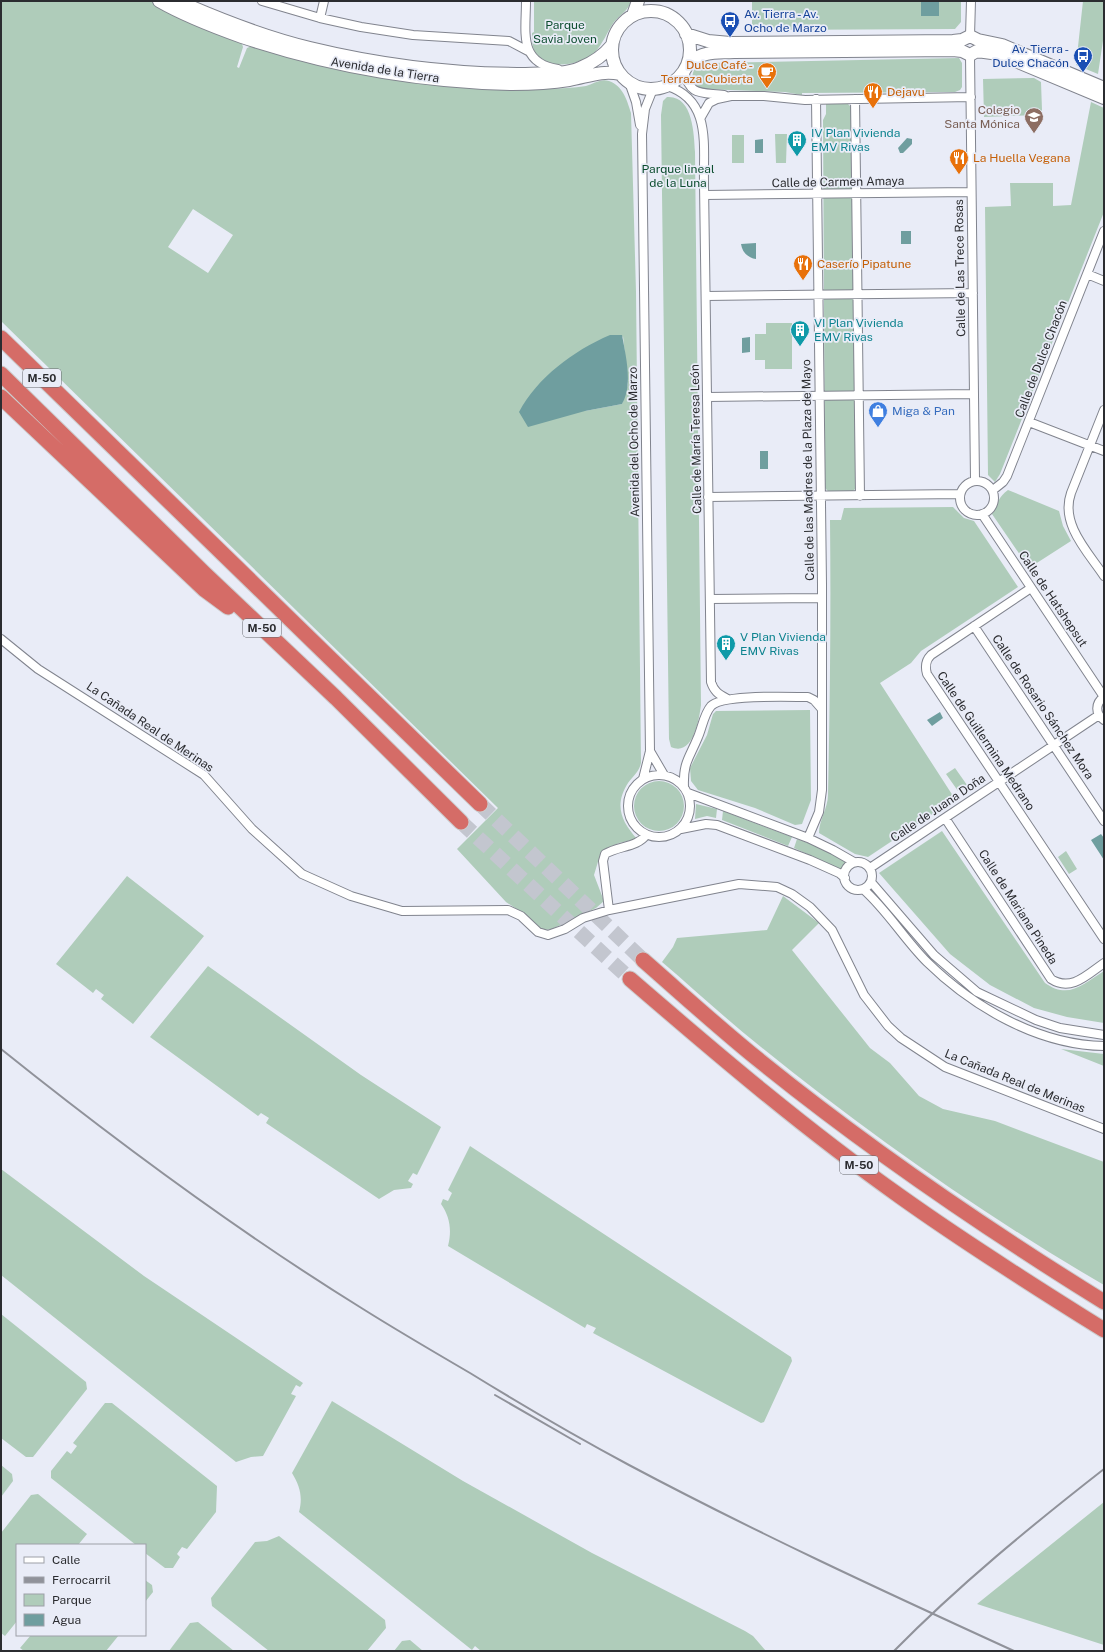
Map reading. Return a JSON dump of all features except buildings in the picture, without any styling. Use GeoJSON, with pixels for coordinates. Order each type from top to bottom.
{"type":"FeatureCollection","features":[{"type":"Feature","properties":{"kind":"highway","name":"M-50"},"geometry":{"type":"LineString","coordinates":[[1,338],[350,680],[480,804]]}},
{"type":"Feature","properties":{"kind":"highway","name":"M-50"},"geometry":{"type":"LineString","coordinates":[[1,374],[461,822]]}},
{"type":"Feature","properties":{"kind":"highway"},"geometry":{"type":"LineString","coordinates":[[1,397],[205,590],[284,649]]}},
{"type":"Feature","properties":{"kind":"highway","name":"M-50"},"geometry":{"type":"LineString","coordinates":[[643,960],[759,1061],[914,1178],[992,1231],[1104,1302]]}},
{"type":"Feature","properties":{"kind":"highway","name":"M-50"},"geometry":{"type":"LineString","coordinates":[[630,979],[745,1078],[900,1197],[991,1260],[1104,1330]]}},
{"type":"Feature","properties":{"kind":"street","name":"Avenida de la Tierra"},"geometry":{"type":"LineString","coordinates":[[159,1],[191,17],[267,45],[307,56],[382,72],[449,80],[513,84],[557,82],[603,72],[620,74]]}},
{"type":"Feature","properties":{"kind":"street","name":"Avenida de la Tierra"},"geometry":{"type":"LineString","coordinates":[[178,1],[225,21],[309,48],[383,63],[481,73],[551,73],[568,71],[579,68],[594,60],[612,45]]}},
{"type":"Feature","properties":{"kind":"street"},"geometry":{"type":"LineString","coordinates":[[262,1],[320,18],[413,34],[509,41],[519,39],[526,28]]}},
{"type":"Feature","properties":{"kind":"street"},"geometry":{"type":"LineString","coordinates":[[320,18],[324,1]]}},
{"type":"Feature","properties":{"kind":"street"},"geometry":{"type":"LineString","coordinates":[[526,1],[528,51]]}},
{"type":"Feature","properties":{"kind":"street"},"geometry":{"type":"LineString","coordinates":[[633,15],[638,1]]}},
{"type":"Feature","properties":{"kind":"street"},"geometry":{"type":"LineString","coordinates":[[657,1],[665,14]]}},
{"type":"Feature","properties":{"kind":"street","name":"Calle de Las Trece Rosas"},"geometry":{"type":"LineString","coordinates":[[971,1],[971,192],[975,480]]}},
{"type":"Feature","properties":{"kind":"street"},"geometry":{"type":"LineString","coordinates":[[731,96],[717,99],[709,103],[701,117],[688,97],[680,90],[667,86],[641,88],[629,82],[620,74],[613,60],[612,45],[617,31],[621,25],[633,15],[649,11],[665,14],[678,22],[686,34],[690,48],[686,66],[686,80],[694,91],[731,96],[816,99],[971,97]]}},
{"type":"Feature","properties":{"kind":"street"},"geometry":{"type":"LineString","coordinates":[[686,34],[708,41],[730,43],[1002,45],[1104,88]]}},
{"type":"Feature","properties":{"kind":"street"},"geometry":{"type":"LineString","coordinates":[[509,41],[528,51],[540,64],[568,71]]}},
{"type":"Feature","properties":{"kind":"street"},"geometry":{"type":"LineString","coordinates":[[667,86],[677,79],[686,66],[700,54],[970,45],[999,54],[1104,98]]}},
{"type":"Feature","properties":{"kind":"street","name":"Avenida del Ocho de Marzo"},"geometry":{"type":"LineString","coordinates":[[629,82],[636,102],[642,134]]}},
{"type":"Feature","properties":{"kind":"street","name":"Avenida del Ocho de Marzo"},"geometry":{"type":"LineString","coordinates":[[643,780],[650,751],[642,134],[645,109],[653,88]]}},
{"type":"Feature","properties":{"kind":"street","name":"Calle de las Madres de la Plaza de Mayo"},"geometry":{"type":"LineString","coordinates":[[808,838],[822,801],[822,598],[816,99]]}},
{"type":"Feature","properties":{"kind":"street"},"geometry":{"type":"LineString","coordinates":[[856,99],[860,496]]}},
{"type":"Feature","properties":{"kind":"street","name":"Calle de María Teresa León"},"geometry":{"type":"LineString","coordinates":[[701,117],[706,296],[711,682],[713,689],[718,694],[726,698]]}},
{"type":"Feature","properties":{"kind":"street","name":"Calle de Carmen Amaya"},"geometry":{"type":"LineString","coordinates":[[704,195],[971,192]]}},
{"type":"Feature","properties":{"kind":"street","name":"Calle de Dulce Chacón"},"geometry":{"type":"LineString","coordinates":[[993,490],[1004,482],[1007,476],[1104,230]]}},
{"type":"Feature","properties":{"kind":"street"},"geometry":{"type":"LineString","coordinates":[[1087,274],[1104,281]]}},
{"type":"Feature","properties":{"kind":"street"},"geometry":{"type":"LineString","coordinates":[[706,296],[972,293]]}},
{"type":"Feature","properties":{"kind":"street"},"geometry":{"type":"LineString","coordinates":[[707,397],[974,394]]}},
{"type":"Feature","properties":{"kind":"street"},"geometry":{"type":"LineString","coordinates":[[1104,410],[1069,498],[1068,513],[1072,526],[1104,576]]}},
{"type":"Feature","properties":{"kind":"street"},"geometry":{"type":"LineString","coordinates":[[1029,422],[1104,452]]}},
{"type":"Feature","properties":{"kind":"street"},"geometry":{"type":"LineString","coordinates":[[975,480],[986,482],[993,490],[994,496],[991,507],[982,514],[972,514],[964,509],[961,504],[960,494],[965,485],[975,480]]}},
{"type":"Feature","properties":{"kind":"street"},"geometry":{"type":"LineString","coordinates":[[708,497],[960,494]]}},
{"type":"Feature","properties":{"kind":"street","name":"Calle de Hatshepsut"},"geometry":{"type":"LineString","coordinates":[[982,514],[1104,697]]}},
{"type":"Feature","properties":{"kind":"street","name":"Calle de Guillermina Medrano"},"geometry":{"type":"LineString","coordinates":[[1031,588],[930,656],[927,659],[925,669],[926,674],[1104,939]]}},
{"type":"Feature","properties":{"kind":"street"},"geometry":{"type":"LineString","coordinates":[[710,599],[822,598]]}},
{"type":"Feature","properties":{"kind":"street","name":"Calle de Rosario Sánchez Mora"},"geometry":{"type":"LineString","coordinates":[[974,626],[1104,821]]}},
{"type":"Feature","properties":{"kind":"street","name":"La Cañada Real de Merinas"},"geometry":{"type":"LineString","coordinates":[[1,639],[38,669],[204,775],[252,829],[302,874],[351,896],[402,911],[508,910],[521,916],[538,932],[548,935],[565,929],[583,918],[609,910],[739,884],[778,888],[792,894],[810,907],[832,930],[864,995],[888,1026],[901,1038],[945,1067],[1104,1129]]}},
{"type":"Feature","properties":{"kind":"street"},"geometry":{"type":"LineString","coordinates":[[681,829],[690,812],[691,805],[686,790],[685,763],[700,734],[709,708],[712,704],[726,698],[808,697],[819,692],[822,687]]}},
{"type":"Feature","properties":{"kind":"street"},"geometry":{"type":"LineString","coordinates":[[808,697],[814,700],[821,708]]}},
{"type":"Feature","properties":{"kind":"street"},"geometry":{"type":"LineString","coordinates":[[1101,718],[1097,707],[1104,697]]}},
{"type":"Feature","properties":{"kind":"street","name":"Calle de Juana Doña"},"geometry":{"type":"LineString","coordinates":[[870,868],[1054,745],[1101,718]]}},
{"type":"Feature","properties":{"kind":"street","name":"Avenida del Ocho de Marzo"},"geometry":{"type":"LineString","coordinates":[[650,751],[664,775]]}},
{"type":"Feature","properties":{"kind":"street"},"geometry":{"type":"LineString","coordinates":[[654,775],[664,775],[673,778],[686,790],[808,838],[854,862],[863,862],[870,868],[872,874],[871,882],[863,889],[854,889],[839,873],[810,860],[717,825],[706,824],[681,829],[665,838],[646,835],[640,831],[631,820],[628,807],[631,793],[643,780],[654,775]]}},
{"type":"Feature","properties":{"kind":"street","name":"Calle de Mariana Pineda"},"geometry":{"type":"LineString","coordinates":[[945,818],[1051,979],[1058,984],[1068,985],[1076,982],[1104,963]]}},
{"type":"Feature","properties":{"kind":"street"},"geometry":{"type":"LineString","coordinates":[[609,910],[603,861],[605,854],[611,850],[642,841],[646,835]]}},
{"type":"Feature","properties":{"kind":"street"},"geometry":{"type":"LineString","coordinates":[[844,878],[846,869],[854,862]]}},
{"type":"Feature","properties":{"kind":"street"},"geometry":{"type":"LineString","coordinates":[[871,882],[934,955],[977,992],[1036,1020],[1077,1031],[1104,1035]]}},
{"type":"Feature","properties":{"kind":"street"},"geometry":{"type":"LineString","coordinates":[[863,889],[927,962],[971,999],[1001,1018],[1033,1031],[1075,1042],[1104,1046]]}},
{"type":"Feature","properties":{"kind":"green space"},"geometry":{"type":"Polygon","coordinates":[[[1,1],[152,1],[241,41],[243,47],[237,67],[239,68],[247,48],[254,45],[512,88],[577,87],[586,86],[603,80],[614,83],[618,86],[626,98],[631,113],[636,292],[641,763],[624,791],[620,806],[623,819],[637,839],[619,843],[605,849],[600,855],[594,875],[604,901],[596,908],[552,929],[544,930],[533,924],[527,916],[506,902],[457,849],[498,808],[1,321],[1,1]],[[193,209],[168,247],[208,273],[233,235],[193,209]],[[623,336],[585,411],[622,404],[628,384],[623,336]]]}},
{"type":"Feature","properties":{"kind":"green space","name":"Parque Savia Joven"},"geometry":{"type":"Polygon","coordinates":[[[534,1],[631,1],[626,10],[614,22],[600,46],[594,53],[581,61],[556,64],[548,63],[541,59],[536,54],[532,44],[532,33],[534,32],[534,1]]]}},
{"type":"Feature","properties":{"kind":"green space"},"geometry":{"type":"Polygon","coordinates":[[[752,1],[961,1],[961,22],[955,29],[752,30],[752,1]]]}},
{"type":"Feature","properties":{"kind":"green space"},"geometry":{"type":"Polygon","coordinates":[[[1083,1],[1104,1],[1104,34],[1098,74],[1076,65],[1083,1]]]}},
{"type":"Feature","properties":{"kind":"green space"},"geometry":{"type":"Polygon","coordinates":[[[959,58],[962,63],[962,87],[960,90],[955,92],[802,93],[802,95],[785,92],[701,89],[692,81],[693,73],[696,67],[701,63],[709,61],[710,63],[959,58]]]}},
{"type":"Feature","properties":{"kind":"green space"},"geometry":{"type":"Polygon","coordinates":[[[1034,78],[1041,82],[1042,110],[1039,115],[984,117],[983,79],[1034,78]]]}},
{"type":"Feature","properties":{"kind":"green space","name":"Parque lineal de la Luna"},"geometry":{"type":"Polygon","coordinates":[[[667,97],[676,98],[682,102],[687,109],[693,126],[695,152],[701,705],[699,719],[694,735],[685,747],[679,749],[671,747],[669,739],[661,115],[663,101],[667,97]]]}},
{"type":"Feature","properties":{"kind":"green space"},"geometry":{"type":"Polygon","coordinates":[[[1091,102],[1104,108],[1104,212],[1000,474],[995,482],[988,475],[985,207],[1011,206],[1010,183],[1053,183],[1053,206],[1071,205],[1091,102]]]}},
{"type":"Feature","properties":{"kind":"green space"},"geometry":{"type":"Polygon","coordinates":[[[826,103],[847,103],[851,107],[856,488],[852,492],[828,491],[825,488],[823,120],[826,114],[826,103]]]}},
{"type":"Feature","properties":{"kind":"green space"},"geometry":{"type":"Polygon","coordinates":[[[775,134],[787,134],[786,163],[776,163],[775,134]]]}},
{"type":"Feature","properties":{"kind":"green space"},"geometry":{"type":"Polygon","coordinates":[[[732,135],[744,135],[744,163],[732,163],[732,135]]]}},
{"type":"Feature","properties":{"kind":"green space"},"geometry":{"type":"Polygon","coordinates":[[[766,323],[792,323],[792,369],[765,369],[765,360],[755,360],[755,334],[766,334],[766,323]]]}},
{"type":"Feature","properties":{"kind":"green space"},"geometry":{"type":"Polygon","coordinates":[[[1008,490],[1059,511],[1063,526],[1071,541],[1029,568],[992,514],[1000,498],[1008,490]]]}},
{"type":"Feature","properties":{"kind":"green space"},"geometry":{"type":"Polygon","coordinates":[[[953,507],[964,518],[974,521],[1018,587],[921,651],[911,663],[880,683],[955,799],[868,857],[855,854],[819,833],[820,823],[828,800],[830,520],[841,520],[844,508],[953,507]]]}},
{"type":"Feature","properties":{"kind":"green space"},"geometry":{"type":"Polygon","coordinates":[[[810,710],[811,800],[802,824],[795,825],[755,808],[698,790],[691,781],[690,768],[707,735],[713,714],[716,711],[810,710]]]}},
{"type":"Feature","properties":{"kind":"green space"},"geometry":{"type":"Polygon","coordinates":[[[955,768],[967,785],[958,791],[946,774],[955,768]]]}},
{"type":"Feature","properties":{"kind":"green space"},"geometry":{"type":"Polygon","coordinates":[[[659,781],[668,783],[679,792],[684,806],[682,815],[673,826],[659,831],[650,829],[639,820],[634,806],[636,797],[645,786],[659,781]]]}},
{"type":"Feature","properties":{"kind":"green space"},"geometry":{"type":"Polygon","coordinates":[[[696,804],[717,809],[716,818],[707,816],[695,819],[696,804]]]}},
{"type":"Feature","properties":{"kind":"green space"},"geometry":{"type":"Polygon","coordinates":[[[723,811],[792,837],[788,846],[722,820],[723,811]]]}},
{"type":"Feature","properties":{"kind":"green space"},"geometry":{"type":"Polygon","coordinates":[[[942,831],[1045,983],[1054,988],[1069,990],[1082,985],[1104,971],[1104,1023],[1067,1017],[1034,1008],[990,985],[950,954],[879,873],[942,831]]]}},
{"type":"Feature","properties":{"kind":"green space"},"geometry":{"type":"Polygon","coordinates":[[[797,839],[822,848],[847,862],[842,870],[794,848],[797,839]]]}},
{"type":"Feature","properties":{"kind":"green space"},"geometry":{"type":"Polygon","coordinates":[[[1066,851],[1077,869],[1069,874],[1058,857],[1066,851]]]}},
{"type":"Feature","properties":{"kind":"green space"},"geometry":{"type":"Polygon","coordinates":[[[127,876],[204,936],[133,1024],[101,999],[104,995],[96,989],[93,993],[56,964],[127,876]]]}},
{"type":"Feature","properties":{"kind":"green space"},"geometry":{"type":"Polygon","coordinates":[[[783,896],[819,923],[792,950],[870,1048],[890,1063],[919,1096],[943,1109],[995,1121],[1104,1162],[1104,1285],[1015,1231],[885,1142],[761,1047],[662,962],[673,947],[677,938],[767,930],[783,896]]]}},
{"type":"Feature","properties":{"kind":"green space"},"geometry":{"type":"Polygon","coordinates":[[[208,966],[361,1075],[441,1127],[417,1175],[413,1173],[408,1181],[413,1184],[411,1188],[394,1190],[379,1199],[266,1123],[269,1118],[261,1113],[258,1116],[150,1037],[208,966]]]}},
{"type":"Feature","properties":{"kind":"green space"},"geometry":{"type":"Polygon","coordinates":[[[1061,1049],[1104,1054],[1104,1066],[1061,1049]]]}},
{"type":"Feature","properties":{"kind":"green space"},"geometry":{"type":"Polygon","coordinates":[[[470,1146],[791,1357],[792,1361],[764,1422],[761,1423],[593,1333],[596,1328],[587,1324],[585,1328],[448,1246],[450,1229],[448,1219],[441,1204],[443,1199],[448,1201],[452,1193],[448,1190],[470,1146]]]}},
{"type":"Feature","properties":{"kind":"green space"},"geometry":{"type":"Polygon","coordinates":[[[1,1169],[144,1276],[303,1383],[300,1387],[296,1385],[291,1394],[296,1396],[263,1456],[251,1457],[236,1462],[1,1275],[1,1169]]]}},
{"type":"Feature","properties":{"kind":"green space"},"geometry":{"type":"Polygon","coordinates":[[[1,1314],[86,1382],[87,1389],[33,1457],[26,1457],[1,1438],[1,1314]]]}},
{"type":"Feature","properties":{"kind":"green space"},"geometry":{"type":"Polygon","coordinates":[[[332,1401],[463,1481],[592,1553],[745,1631],[753,1636],[766,1651],[481,1651],[475,1646],[472,1650],[299,1512],[301,1501],[300,1492],[292,1473],[332,1401]]]}},
{"type":"Feature","properties":{"kind":"green space"},"geometry":{"type":"Polygon","coordinates":[[[105,1403],[112,1403],[217,1486],[216,1512],[187,1549],[182,1547],[177,1554],[180,1557],[173,1568],[165,1568],[146,1554],[146,1544],[135,1544],[51,1478],[51,1471],[67,1451],[71,1454],[77,1446],[73,1443],[105,1403]]]}},
{"type":"Feature","properties":{"kind":"green space"},"geometry":{"type":"Polygon","coordinates":[[[1,1465],[12,1474],[13,1481],[1,1497],[1,1465]]]}},
{"type":"Feature","properties":{"kind":"green space"},"geometry":{"type":"Polygon","coordinates":[[[38,1494],[87,1534],[79,1544],[16,1544],[16,1622],[5,1636],[1,1633],[1,1533],[31,1495],[38,1494]]]}},
{"type":"Feature","properties":{"kind":"green space"},"geometry":{"type":"Polygon","coordinates":[[[1104,1502],[1104,1645],[977,1604],[1104,1502]]]}},
{"type":"Feature","properties":{"kind":"green space"},"geometry":{"type":"Polygon","coordinates":[[[279,1536],[385,1620],[386,1628],[367,1651],[269,1651],[212,1606],[211,1598],[255,1542],[267,1541],[279,1536]]]}},
{"type":"Feature","properties":{"kind":"green space"},"geometry":{"type":"Polygon","coordinates":[[[146,1581],[152,1585],[153,1592],[146,1601],[146,1581]]]}},
{"type":"Feature","properties":{"kind":"green space"},"geometry":{"type":"Polygon","coordinates":[[[198,1622],[234,1651],[169,1651],[190,1623],[198,1622]]]}},
{"type":"Feature","properties":{"kind":"green space"},"geometry":{"type":"Polygon","coordinates":[[[30,1636],[118,1636],[106,1651],[24,1651],[20,1648],[30,1636]]]}},
{"type":"Feature","properties":{"kind":"green space"},"geometry":{"type":"Polygon","coordinates":[[[410,1640],[423,1651],[394,1651],[402,1641],[410,1640]]]}},
{"type":"Feature","properties":{"kind":"water"},"geometry":{"type":"Polygon","coordinates":[[[921,1],[939,1],[939,16],[921,16],[921,1]]]}},
{"type":"Feature","properties":{"kind":"water"},"geometry":{"type":"Polygon","coordinates":[[[907,138],[912,139],[912,144],[903,153],[900,153],[898,148],[907,138]]]}},
{"type":"Feature","properties":{"kind":"water"},"geometry":{"type":"Polygon","coordinates":[[[763,139],[763,153],[755,153],[755,140],[763,139]]]}},
{"type":"Feature","properties":{"kind":"water"},"geometry":{"type":"Polygon","coordinates":[[[901,231],[911,231],[911,244],[901,244],[901,231]]]}},
{"type":"Feature","properties":{"kind":"water"},"geometry":{"type":"Polygon","coordinates":[[[756,243],[756,259],[746,254],[741,244],[756,243]]]}},
{"type":"Feature","properties":{"kind":"water"},"geometry":{"type":"Polygon","coordinates":[[[610,335],[622,335],[625,352],[628,380],[622,404],[585,411],[528,427],[519,412],[536,387],[546,376],[570,357],[596,341],[610,335]]]}},
{"type":"Feature","properties":{"kind":"water"},"geometry":{"type":"Polygon","coordinates":[[[750,337],[750,352],[742,353],[742,338],[750,337]]]}},
{"type":"Feature","properties":{"kind":"water"},"geometry":{"type":"Polygon","coordinates":[[[760,451],[768,451],[768,469],[760,469],[760,451]]]}},
{"type":"Feature","properties":{"kind":"water"},"geometry":{"type":"Polygon","coordinates":[[[940,712],[943,718],[932,726],[927,720],[940,712]]]}},
{"type":"Feature","properties":{"kind":"water"},"geometry":{"type":"Polygon","coordinates":[[[1101,834],[1104,838],[1104,860],[1091,840],[1101,834]]]}},
{"type":"Feature","properties":{"kind":"tunnel"},"geometry":{"type":"LineString","coordinates":[[480,804],[643,960]]}},
{"type":"Feature","properties":{"kind":"tunnel"},"geometry":{"type":"LineString","coordinates":[[461,822],[630,979]]}},
{"type":"Feature","properties":{"kind":"railway"},"geometry":{"type":"LineString","coordinates":[[1,1049],[133,1152],[270,1249],[376,1317],[529,1409],[676,1490],[772,1538],[1014,1651]]}},
{"type":"Feature","properties":{"kind":"railway"},"geometry":{"type":"LineString","coordinates":[[495,1395],[580,1444]]}},
{"type":"Feature","properties":{"kind":"railway"},"geometry":{"type":"LineString","coordinates":[[894,1651],[970,1579],[1104,1469]]}},
{"type":"Feature","properties":{"kind":"place","name":"Av. Tierra - Av. Ocho de Marzo"},"geometry":{"type":"Point","coordinates":[730,38]}},
{"type":"Feature","properties":{"kind":"place","name":"Av. Tierra - Dulce Chacón"},"geometry":{"type":"Point","coordinates":[1083,73]}},
{"type":"Feature","properties":{"kind":"place","name":"Dulce Café - Terraza Cubierta"},"geometry":{"type":"Point","coordinates":[767,89]}},
{"type":"Feature","properties":{"kind":"place","name":"Dejavu"},"geometry":{"type":"Point","coordinates":[873,109]}},
{"type":"Feature","properties":{"kind":"place","name":"Colegio Santa Mónica"},"geometry":{"type":"Point","coordinates":[1034,134]}},
{"type":"Feature","properties":{"kind":"place","name":"IV Plan Vivienda EMV Rivas"},"geometry":{"type":"Point","coordinates":[797,157]}},
{"type":"Feature","properties":{"kind":"place","name":"La Huella Vegana"},"geometry":{"type":"Point","coordinates":[959,175]}},
{"type":"Feature","properties":{"kind":"place","name":"Caserío Pipatune"},"geometry":{"type":"Point","coordinates":[803,281]}},
{"type":"Feature","properties":{"kind":"place","name":"VI Plan Vivienda EMV Rivas"},"geometry":{"type":"Point","coordinates":[800,347]}},
{"type":"Feature","properties":{"kind":"place","name":"Miga & Pan"},"geometry":{"type":"Point","coordinates":[878,428]}},
{"type":"Feature","properties":{"kind":"place","name":"V Plan Vivienda EMV Rivas"},"geometry":{"type":"Point","coordinates":[726,661]}}]}
